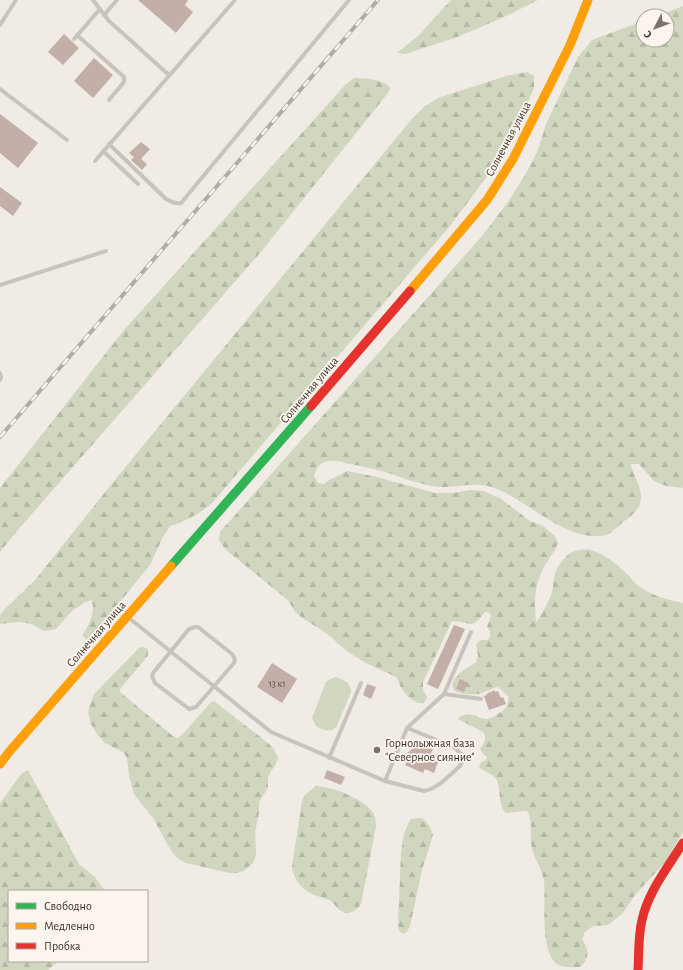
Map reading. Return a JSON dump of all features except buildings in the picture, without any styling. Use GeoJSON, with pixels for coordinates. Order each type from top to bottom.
{"type":"FeatureCollection","features":[{"type":"Feature","properties":{"kind":"street","name":"Солнечная улица"},"geometry":{"type":"LineString","coordinates":[[2,759],[272,451],[487,200],[501,180],[517,152],[570,45],[588,0]]}},
{"type":"Feature","properties":{"kind":"street"},"geometry":{"type":"LineString","coordinates":[[638,970],[642,921],[647,906],[659,880],[683,843]]}},
{"type":"Feature","properties":{"kind":"lane"},"geometry":{"type":"LineString","coordinates":[[0,26],[16,0]]}},
{"type":"Feature","properties":{"kind":"lane"},"geometry":{"type":"LineString","coordinates":[[93,0],[109,21],[169,75]]}},
{"type":"Feature","properties":{"kind":"lane"},"geometry":{"type":"LineString","coordinates":[[104,15],[117,0]]}},
{"type":"Feature","properties":{"kind":"lane"},"geometry":{"type":"LineString","coordinates":[[95,161],[235,0]]}},
{"type":"Feature","properties":{"kind":"lane"},"geometry":{"type":"LineString","coordinates":[[109,144],[166,200],[172,203],[181,203],[349,0]]}},
{"type":"Feature","properties":{"kind":"lane"},"geometry":{"type":"LineString","coordinates":[[100,9],[76,37],[124,77],[124,82],[109,100]]}},
{"type":"Feature","properties":{"kind":"lane"},"geometry":{"type":"LineString","coordinates":[[0,89],[67,140]]}},
{"type":"Feature","properties":{"kind":"lane"},"geometry":{"type":"LineString","coordinates":[[103,151],[138,184]]}},
{"type":"Feature","properties":{"kind":"lane"},"geometry":{"type":"LineString","coordinates":[[0,285],[106,251]]}},
{"type":"Feature","properties":{"kind":"lane"},"geometry":{"type":"LineString","coordinates":[[0,373],[0,380]]}},
{"type":"Feature","properties":{"kind":"lane"},"geometry":{"type":"LineString","coordinates":[[127,616],[271,732],[385,781],[424,791],[434,788],[462,764],[462,755],[454,747],[407,728]]}},
{"type":"Feature","properties":{"kind":"lane"},"geometry":{"type":"LineString","coordinates":[[198,627],[232,654],[235,659],[234,663],[193,709],[186,708],[176,700],[155,683],[152,676],[170,651],[189,629],[198,627]]}},
{"type":"Feature","properties":{"kind":"lane"},"geometry":{"type":"LineString","coordinates":[[385,781],[407,728],[444,694],[471,632]]}},
{"type":"Feature","properties":{"kind":"lane"},"geometry":{"type":"LineString","coordinates":[[329,758],[360,683]]}},
{"type":"Feature","properties":{"kind":"lane"},"geometry":{"type":"LineString","coordinates":[[444,694],[481,699]]}},
{"type":"Feature","properties":{"kind":"green space"},"geometry":{"type":"Polygon","coordinates":[[[451,0],[538,0],[502,18],[455,38],[405,54],[397,53],[418,36],[451,0]]]}},
{"type":"Feature","properties":{"kind":"green space"},"geometry":{"type":"Polygon","coordinates":[[[683,6],[683,488],[666,486],[654,481],[639,464],[631,464],[641,495],[637,510],[610,533],[606,535],[592,536],[564,528],[510,495],[489,486],[432,486],[370,468],[334,461],[321,464],[317,468],[314,476],[318,483],[324,484],[347,471],[377,477],[435,493],[452,493],[470,490],[483,491],[500,498],[530,521],[543,526],[555,536],[558,543],[541,572],[537,586],[535,599],[536,622],[551,595],[555,573],[559,565],[570,554],[578,550],[596,552],[604,556],[627,574],[636,584],[650,593],[683,603],[683,832],[667,860],[635,895],[622,914],[608,925],[593,926],[585,932],[582,939],[587,950],[586,961],[580,967],[567,967],[559,965],[553,960],[548,951],[545,927],[544,881],[532,849],[531,822],[529,815],[527,811],[506,813],[503,810],[497,780],[479,767],[481,762],[485,761],[487,757],[480,749],[485,740],[485,736],[483,732],[458,719],[459,717],[467,714],[487,719],[490,718],[503,710],[508,702],[508,696],[498,687],[480,694],[467,694],[457,692],[452,686],[460,673],[476,662],[478,656],[476,644],[481,640],[488,640],[490,637],[490,631],[487,627],[491,616],[490,613],[485,612],[473,624],[452,621],[423,682],[423,690],[427,697],[422,703],[418,703],[404,692],[396,677],[353,655],[326,633],[300,616],[289,601],[225,549],[219,540],[220,532],[482,236],[508,202],[528,170],[538,150],[546,124],[578,57],[592,40],[635,24],[635,48],[675,48],[675,9],[683,6]]]}},
{"type":"Feature","properties":{"kind":"green space"},"geometry":{"type":"Polygon","coordinates":[[[527,72],[534,76],[534,88],[517,126],[498,161],[449,227],[212,503],[192,517],[170,526],[150,565],[92,636],[86,640],[83,634],[91,618],[93,609],[92,600],[85,602],[72,611],[56,629],[44,631],[32,624],[19,622],[0,624],[0,615],[3,611],[36,579],[114,481],[411,120],[424,107],[438,98],[506,76],[527,72]]]}},
{"type":"Feature","properties":{"kind":"green space"},"geometry":{"type":"Polygon","coordinates":[[[354,78],[379,81],[390,88],[388,93],[260,253],[0,552],[0,488],[124,330],[346,84],[354,78]]]}},
{"type":"Feature","properties":{"kind":"green space"},"geometry":{"type":"Polygon","coordinates":[[[142,647],[148,649],[148,655],[120,689],[120,692],[174,737],[177,738],[181,736],[211,702],[214,701],[274,749],[278,758],[268,777],[268,788],[259,802],[259,813],[255,832],[256,854],[253,863],[244,871],[229,873],[186,863],[177,858],[170,849],[153,818],[134,794],[129,776],[127,758],[124,753],[105,743],[91,724],[88,712],[94,694],[139,648],[142,647]]]}},
{"type":"Feature","properties":{"kind":"green space"},"geometry":{"type":"Polygon","coordinates":[[[336,677],[350,686],[351,692],[337,726],[330,731],[316,726],[312,718],[326,682],[336,677]]]}},
{"type":"Feature","properties":{"kind":"green space"},"geometry":{"type":"Polygon","coordinates":[[[28,770],[79,864],[95,877],[104,890],[8,890],[8,962],[58,962],[48,970],[0,970],[0,803],[22,773],[28,770]]]}},
{"type":"Feature","properties":{"kind":"green space"},"geometry":{"type":"Polygon","coordinates":[[[316,786],[341,792],[359,800],[372,811],[375,818],[376,827],[361,904],[351,912],[343,912],[331,901],[303,889],[293,872],[292,867],[302,801],[305,795],[316,786]]]}},
{"type":"Feature","properties":{"kind":"green space"},"geometry":{"type":"Polygon","coordinates":[[[422,818],[429,825],[433,835],[422,870],[410,926],[407,932],[403,934],[399,931],[398,925],[401,853],[404,834],[408,824],[411,819],[422,818]]]}},
{"type":"Feature","properties":{"kind":"railway"},"geometry":{"type":"LineString","coordinates":[[0,437],[378,0]]}},
{"type":"Feature","properties":{"kind":"traffic: fast"},"geometry":{"type":"LineString","coordinates":[[171,566],[311,406]]}},
{"type":"Feature","properties":{"kind":"traffic: slow"},"geometry":{"type":"LineString","coordinates":[[410,291],[487,200],[513,159],[570,45],[588,0]]}},
{"type":"Feature","properties":{"kind":"traffic: slow"},"geometry":{"type":"LineString","coordinates":[[0,764],[171,566]]}},
{"type":"Feature","properties":{"kind":"traffic: jam"},"geometry":{"type":"LineString","coordinates":[[311,406],[410,291]]}},
{"type":"Feature","properties":{"kind":"traffic: jam"},"geometry":{"type":"LineString","coordinates":[[638,970],[640,932],[645,910],[659,880],[683,843]]}},
{"type":"Feature","properties":{"kind":"place","name":"Горнолыжная база \"Северное сияние\""},"geometry":{"type":"Point","coordinates":[377,750]}}]}
